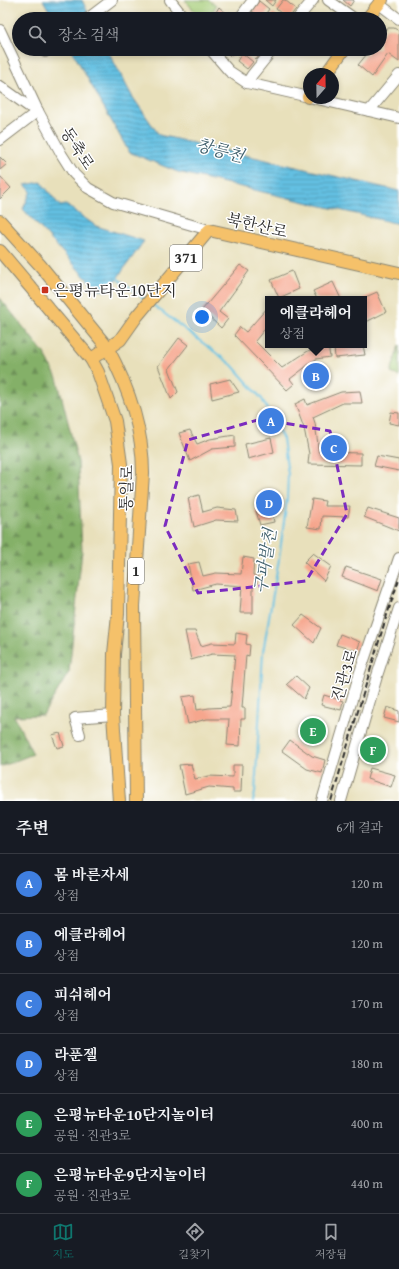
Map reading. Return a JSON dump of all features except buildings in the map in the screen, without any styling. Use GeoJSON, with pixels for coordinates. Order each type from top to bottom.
{"type":"FeatureCollection","features":[{"type":"Feature","properties":{"kind":"main road"},"geometry":{"type":"LineString","coordinates":[[373,12],[381,2]]}},
{"type":"Feature","properties":{"kind":"main road"},"geometry":{"type":"LineString","coordinates":[[330,68],[339,56]]}},
{"type":"Feature","properties":{"kind":"main road","name":"통일로"},"geometry":{"type":"LineString","coordinates":[[0,221],[40,265],[107,347],[129,397],[137,425],[143,456],[134,606],[136,801]]}},
{"type":"Feature","properties":{"kind":"main road","name":"북한산로"},"geometry":{"type":"LineString","coordinates":[[91,358],[120,340],[137,316],[209,230],[399,273]]}},
{"type":"Feature","properties":{"kind":"main road","name":"통일로"},"geometry":{"type":"LineString","coordinates":[[0,251],[91,358],[98,372],[115,421],[121,464],[118,614],[114,654],[113,715],[119,801]]}},
{"type":"Feature","properties":{"kind":"street"},"geometry":{"type":"LineString","coordinates":[[96,12],[112,0]]}},
{"type":"Feature","properties":{"kind":"street"},"geometry":{"type":"LineString","coordinates":[[170,0],[179,12]]}},
{"type":"Feature","properties":{"kind":"street"},"geometry":{"type":"LineString","coordinates":[[244,12],[253,0]]}},
{"type":"Feature","properties":{"kind":"street"},"geometry":{"type":"LineString","coordinates":[[303,12],[313,0]]}},
{"type":"Feature","properties":{"kind":"street"},"geometry":{"type":"LineString","coordinates":[[328,0],[345,12]]}},
{"type":"Feature","properties":{"kind":"street"},"geometry":{"type":"LineString","coordinates":[[381,2],[399,19]]}},
{"type":"Feature","properties":{"kind":"street","name":"동축로"},"geometry":{"type":"LineString","coordinates":[[0,30],[12,56]]}},
{"type":"Feature","properties":{"kind":"street","name":"동축로"},"geometry":{"type":"LineString","coordinates":[[12,56],[38,111],[62,155],[74,174],[88,188],[113,202],[209,230]]}},
{"type":"Feature","properties":{"kind":"street"},"geometry":{"type":"LineString","coordinates":[[218,56],[229,71],[247,83],[303,95]]}},
{"type":"Feature","properties":{"kind":"street"},"geometry":{"type":"LineString","coordinates":[[247,83],[267,56]]}},
{"type":"Feature","properties":{"kind":"street"},"geometry":{"type":"LineString","coordinates":[[369,111],[399,75]]}},
{"type":"Feature","properties":{"kind":"street"},"geometry":{"type":"LineString","coordinates":[[0,86],[28,106],[38,111],[0,140]]}},
{"type":"Feature","properties":{"kind":"street"},"geometry":{"type":"LineString","coordinates":[[339,104],[399,118]]}},
{"type":"Feature","properties":{"kind":"street","name":"진관3로"},"geometry":{"type":"LineString","coordinates":[[322,801],[360,672],[399,558]]}},
{"type":"Feature","properties":{"kind":"street","name":"진관3로"},"geometry":{"type":"LineString","coordinates":[[341,801],[377,676],[399,608]]}},
{"type":"Feature","properties":{"kind":"street"},"geometry":{"type":"LineString","coordinates":[[80,735],[75,718],[113,715]]}},
{"type":"Feature","properties":{"kind":"highlighted area"},"geometry":{"type":"Polygon","coordinates":[[[261,419],[330,431],[347,514],[306,581],[198,593],[165,526],[188,440],[261,419]]]}},
{"type":"Feature","properties":{"kind":"green space"},"geometry":{"type":"Polygon","coordinates":[[[185,0],[209,0],[216,6],[212,12],[195,12],[185,0]]]}},
{"type":"Feature","properties":{"kind":"green space"},"geometry":{"type":"Polygon","coordinates":[[[0,298],[44,353],[57,378],[78,462],[82,551],[69,672],[43,715],[14,716],[33,754],[0,767],[0,298]]]}},
{"type":"Feature","properties":{"kind":"green space"},"geometry":{"type":"Polygon","coordinates":[[[399,345],[399,376],[391,373],[399,345]]]}},
{"type":"Feature","properties":{"kind":"water"},"geometry":{"type":"Polygon","coordinates":[[[43,0],[82,0],[88,12],[50,12],[43,0]]]}},
{"type":"Feature","properties":{"kind":"water","name":"창릉천"},"geometry":{"type":"Polygon","coordinates":[[[75,56],[111,56],[132,96],[159,135],[399,191],[399,224],[178,172],[129,152],[75,56]]]}},
{"type":"Feature","properties":{"kind":"water"},"geometry":{"type":"Polygon","coordinates":[[[41,182],[60,206],[66,205],[96,226],[144,241],[108,291],[97,290],[23,209],[31,191],[25,185],[41,182]]]}},
{"type":"Feature","properties":{"kind":"waterway","name":"구파발천"},"geometry":{"type":"LineString","coordinates":[[117,278],[146,300]]}},
{"type":"Feature","properties":{"kind":"waterway","name":"구파발천"},"geometry":{"type":"LineString","coordinates":[[153,305],[232,365],[262,399],[283,439],[288,474],[287,499],[279,559],[263,652],[255,793],[253,801]]}},
{"type":"Feature","properties":{"kind":"railway"},"geometry":{"type":"LineString","coordinates":[[331,801],[399,579]]}},
{"type":"Feature","properties":{"kind":"place","name":"은평뉴타운10단지"},"geometry":{"type":"Point","coordinates":[45,290]}},
{"type":"Feature","properties":{"kind":"place","name":"에클라헤어"},"geometry":{"type":"Point","coordinates":[316,376]}},
{"type":"Feature","properties":{"kind":"place","name":"몸 바른자세"},"geometry":{"type":"Point","coordinates":[271,421]}},
{"type":"Feature","properties":{"kind":"place","name":"피쉬헤어"},"geometry":{"type":"Point","coordinates":[334,448]}},
{"type":"Feature","properties":{"kind":"place","name":"라푼젤"},"geometry":{"type":"Point","coordinates":[269,503]}},
{"type":"Feature","properties":{"kind":"place","name":"은평뉴타운10단지놀이터"},"geometry":{"type":"Point","coordinates":[313,731]}},
{"type":"Feature","properties":{"kind":"place","name":"은평뉴타운9단지놀이터"},"geometry":{"type":"Point","coordinates":[373,750]}}]}
